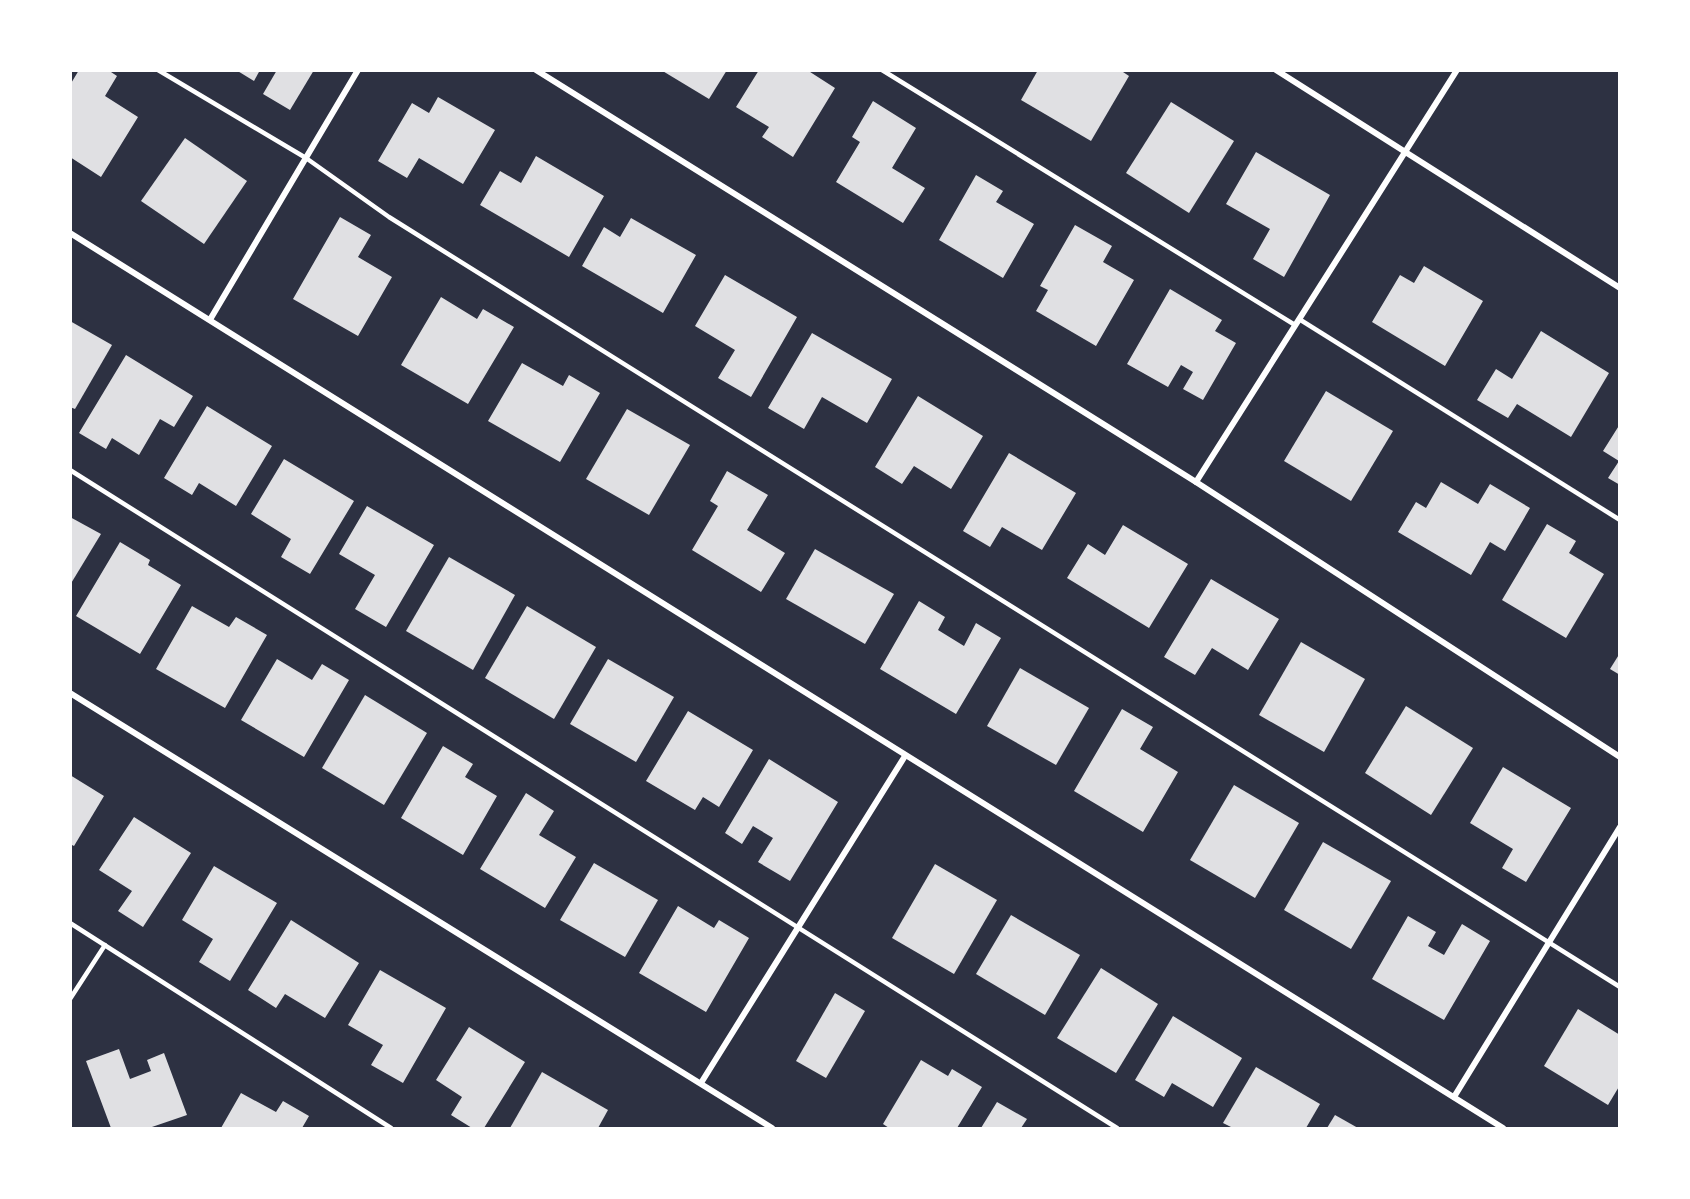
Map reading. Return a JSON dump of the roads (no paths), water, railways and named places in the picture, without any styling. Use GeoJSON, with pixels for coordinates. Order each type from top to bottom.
{"type":"FeatureCollection","features":[{"type":"Feature","properties":{"kind":"street"},"geometry":{"type":"LineString","coordinates":[[211,318],[358,70]]}},
{"type":"Feature","properties":{"kind":"street"},"geometry":{"type":"LineString","coordinates":[[536,70],[1196,482],[1620,757]]}},
{"type":"Feature","properties":{"kind":"street"},"geometry":{"type":"LineString","coordinates":[[1276,70],[1620,288]]}},
{"type":"Feature","properties":{"kind":"street"},"geometry":{"type":"LineString","coordinates":[[1196,482],[1457,70]]}},
{"type":"Feature","properties":{"kind":"street"},"geometry":{"type":"LineString","coordinates":[[70,232],[211,318],[905,756],[1503,1128]]}},
{"type":"Feature","properties":{"kind":"street"},"geometry":{"type":"LineString","coordinates":[[70,693],[772,1128]]}},
{"type":"Feature","properties":{"kind":"street"},"geometry":{"type":"LineString","coordinates":[[701,1083],[905,756]]}},
{"type":"Feature","properties":{"kind":"street"},"geometry":{"type":"LineString","coordinates":[[1454,1097],[1620,826]]}},
{"type":"Feature","properties":{"kind":"lane"},"geometry":{"type":"LineString","coordinates":[[158,70],[306,158],[389,217],[1620,987]]}},
{"type":"Feature","properties":{"kind":"lane"},"geometry":{"type":"LineString","coordinates":[[882,70],[1620,520]]}},
{"type":"Feature","properties":{"kind":"lane"},"geometry":{"type":"LineString","coordinates":[[70,470],[1117,1128]]}},
{"type":"Feature","properties":{"kind":"lane"},"geometry":{"type":"LineString","coordinates":[[70,923],[392,1128]]}},
{"type":"Feature","properties":{"kind":"lane"},"geometry":{"type":"LineString","coordinates":[[70,999],[105,945]]}}]}
